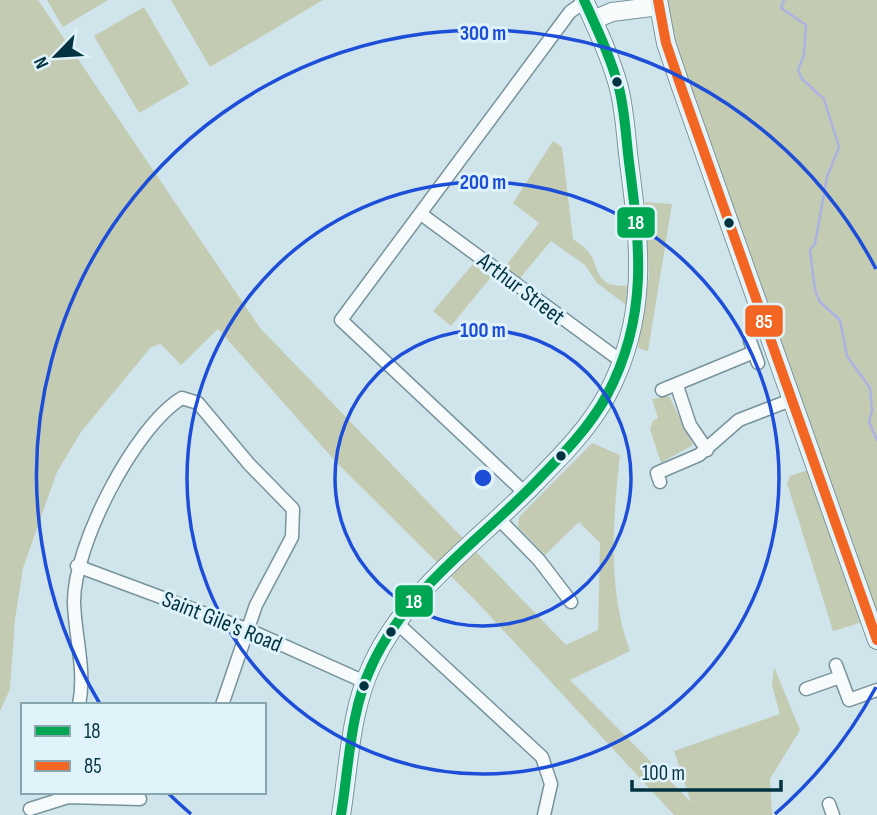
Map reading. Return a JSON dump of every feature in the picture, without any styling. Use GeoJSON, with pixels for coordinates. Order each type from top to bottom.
{"type":"FeatureCollection","features":[{"type":"Feature","properties":{"kind":"main road"},"geometry":{"type":"LineString","coordinates":[[341,815],[355,721],[365,682],[397,624],[414,600],[525,493],[586,426],[607,395],[621,361],[637,300],[640,269],[638,234],[620,92],[584,1]]}},
{"type":"Feature","properties":{"kind":"main road"},"geometry":{"type":"LineString","coordinates":[[593,20],[612,12],[658,3],[680,84],[877,640]]}},
{"type":"Feature","properties":{"kind":"street"},"geometry":{"type":"LineString","coordinates":[[525,493],[341,320],[569,12],[584,1]]}},
{"type":"Feature","properties":{"kind":"street","name":"Arthur Street"},"geometry":{"type":"LineString","coordinates":[[421,214],[621,361]]}},
{"type":"Feature","properties":{"kind":"street"},"geometry":{"type":"LineString","coordinates":[[662,390],[754,352]]}},
{"type":"Feature","properties":{"kind":"street"},"geometry":{"type":"LineString","coordinates":[[677,386],[690,425],[706,450]]}},
{"type":"Feature","properties":{"kind":"street"},"geometry":{"type":"LineString","coordinates":[[79,703],[80,652],[74,602],[77,566],[98,513],[143,440],[169,406],[182,398],[192,399],[293,509],[292,537],[256,606],[223,703]]}},
{"type":"Feature","properties":{"kind":"street"},"geometry":{"type":"LineString","coordinates":[[660,482],[657,472],[706,450],[739,420],[791,400]]}},
{"type":"Feature","properties":{"kind":"street"},"geometry":{"type":"LineString","coordinates":[[498,518],[539,560],[571,602]]}},
{"type":"Feature","properties":{"kind":"street","name":"Saint Gile's Road"},"geometry":{"type":"LineString","coordinates":[[77,566],[249,631],[365,682]]}},
{"type":"Feature","properties":{"kind":"street"},"geometry":{"type":"LineString","coordinates":[[397,624],[542,757],[551,784],[544,815]]}},
{"type":"Feature","properties":{"kind":"street"},"geometry":{"type":"LineString","coordinates":[[806,690],[838,671],[849,700],[877,690]]}},
{"type":"Feature","properties":{"kind":"street"},"geometry":{"type":"LineString","coordinates":[[27,812],[42,794]]}},
{"type":"Feature","properties":{"kind":"street"},"geometry":{"type":"LineString","coordinates":[[27,812],[67,794],[140,799]]}},
{"type":"Feature","properties":{"kind":"green space"},"geometry":{"type":"Polygon","coordinates":[[[0,0],[38,0],[260,328],[566,645],[598,630],[600,543],[579,522],[545,555],[518,527],[519,517],[592,443],[620,455],[615,504],[615,579],[630,651],[570,680],[691,802],[674,751],[780,714],[772,686],[774,667],[800,730],[770,779],[772,815],[674,815],[476,601],[336,462],[218,329],[181,365],[161,344],[151,347],[81,432],[57,472],[23,568],[15,619],[10,689],[0,711],[0,0]]]}},
{"type":"Feature","properties":{"kind":"green space"},"geometry":{"type":"Polygon","coordinates":[[[47,0],[108,0],[63,27],[47,0]]]}},
{"type":"Feature","properties":{"kind":"green space"},"geometry":{"type":"Polygon","coordinates":[[[171,0],[323,0],[210,67],[171,0]]]}},
{"type":"Feature","properties":{"kind":"green space"},"geometry":{"type":"Polygon","coordinates":[[[668,0],[877,0],[877,615],[674,41],[668,0]]]}},
{"type":"Feature","properties":{"kind":"green space"},"geometry":{"type":"Polygon","coordinates":[[[144,7],[189,84],[139,113],[94,36],[144,7]]]}},
{"type":"Feature","properties":{"kind":"green space"},"geometry":{"type":"Polygon","coordinates":[[[553,141],[562,147],[573,239],[587,250],[603,280],[618,286],[630,285],[626,305],[597,283],[585,265],[551,241],[520,278],[505,267],[539,223],[513,203],[553,141]]]}},
{"type":"Feature","properties":{"kind":"green space"},"geometry":{"type":"Polygon","coordinates":[[[645,202],[672,204],[648,351],[638,348],[649,276],[645,202]]]}},
{"type":"Feature","properties":{"kind":"green space"},"geometry":{"type":"Polygon","coordinates":[[[473,264],[491,277],[451,326],[433,311],[473,264]]]}},
{"type":"Feature","properties":{"kind":"green space"},"geometry":{"type":"Polygon","coordinates":[[[669,396],[693,445],[661,463],[650,429],[653,421],[658,418],[652,399],[669,396]]]}},
{"type":"Feature","properties":{"kind":"green space"},"geometry":{"type":"Polygon","coordinates":[[[808,470],[863,622],[833,631],[787,483],[790,476],[808,470]]]}},
{"type":"Feature","properties":{"kind":"waterway"},"geometry":{"type":"LineString","coordinates":[[784,0],[781,8],[806,25],[804,55],[798,70],[802,79],[824,99],[839,147],[827,177],[815,244],[810,250],[815,290],[820,302],[840,320],[847,356],[870,388],[872,411],[869,422],[877,440]]}},
{"type":"Feature","properties":{"kind":"transit line","name":"18"},"geometry":{"type":"LineString","coordinates":[[341,815],[359,701],[372,665],[386,639],[421,593],[526,492],[580,434],[607,395],[630,337],[638,280],[638,252],[624,116],[612,66],[584,0]]}},
{"type":"Feature","properties":{"kind":"transit line","name":"85"},"geometry":{"type":"LineString","coordinates":[[658,0],[666,43],[680,84],[877,640]]}}]}
